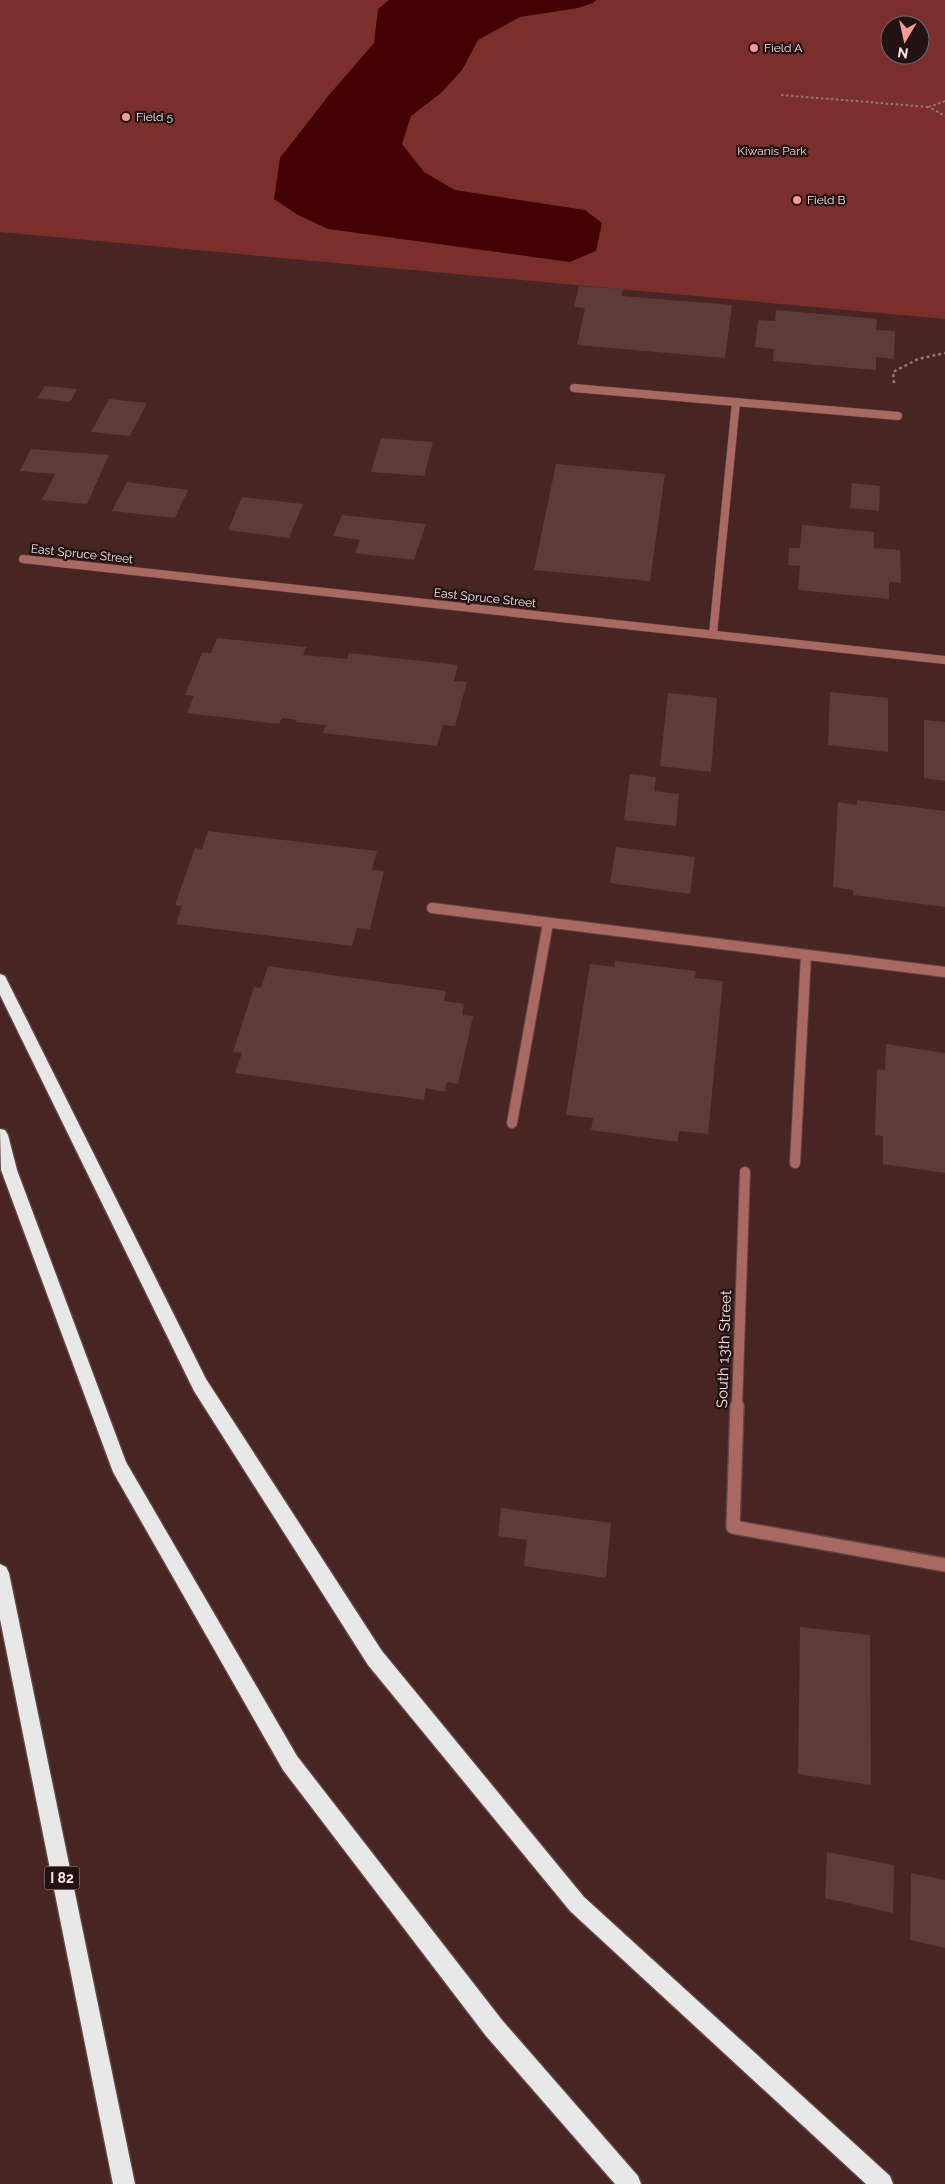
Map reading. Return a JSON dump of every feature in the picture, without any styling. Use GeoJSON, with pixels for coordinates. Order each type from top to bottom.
{"type":"FeatureCollection","features":[{"type":"Feature","properties":{"kind":"highway"},"geometry":{"type":"LineString","coordinates":[[0,980],[200,1385],[375,1658],[577,1904],[882,2184]]}},
{"type":"Feature","properties":{"kind":"highway"},"geometry":{"type":"LineString","coordinates":[[0,1135],[9,1170],[119,1466],[290,1764],[494,2028],[630,2184]]}},
{"type":"Feature","properties":{"kind":"highway","name":"I 82"},"geometry":{"type":"LineString","coordinates":[[0,1573],[124,2184]]}},
{"type":"Feature","properties":{"kind":"street"},"geometry":{"type":"LineString","coordinates":[[574,388],[898,416]]}},
{"type":"Feature","properties":{"kind":"street"},"geometry":{"type":"LineString","coordinates":[[713,634],[736,402]]}},
{"type":"Feature","properties":{"kind":"street","name":"East Spruce Street"},"geometry":{"type":"LineString","coordinates":[[22,559],[945,660]]}},
{"type":"Feature","properties":{"kind":"street"},"geometry":{"type":"LineString","coordinates":[[432,908],[945,972]]}},
{"type":"Feature","properties":{"kind":"street"},"geometry":{"type":"LineString","coordinates":[[512,1123],[548,923]]}},
{"type":"Feature","properties":{"kind":"street"},"geometry":{"type":"LineString","coordinates":[[795,1163],[806,955]]}},
{"type":"Feature","properties":{"kind":"street","name":"South 13th Street"},"geometry":{"type":"LineString","coordinates":[[746,1172],[733,1527],[945,1565]]}},
{"type":"Feature","properties":{"kind":"path"},"geometry":{"type":"LineString","coordinates":[[781,95],[929,107],[945,116]]}},
{"type":"Feature","properties":{"kind":"path"},"geometry":{"type":"LineString","coordinates":[[929,107],[945,101]]}},
{"type":"Feature","properties":{"kind":"path"},"geometry":{"type":"LineString","coordinates":[[898,416],[893,372],[918,359],[945,354]]}},
{"type":"Feature","properties":{"kind":"green space","name":"Kiwanis Park"},"geometry":{"type":"Polygon","coordinates":[[[0,0],[945,0],[945,319],[0,232],[0,0]]]}},
{"type":"Feature","properties":{"kind":"shaded area"},"geometry":{"type":"Polygon","coordinates":[[[389,0],[596,0],[593,3],[578,8],[520,17],[478,40],[462,70],[441,93],[411,116],[402,144],[424,172],[455,190],[585,210],[602,223],[596,251],[570,262],[328,229],[298,215],[274,199],[280,158],[329,95],[374,43],[378,9],[389,0]]]}},
{"type":"Feature","properties":{"kind":"building"},"geometry":{"type":"Polygon","coordinates":[[[579,286],[623,289],[622,296],[732,305],[725,358],[577,345],[585,308],[574,307],[579,286]]]}},
{"type":"Feature","properties":{"kind":"building"},"geometry":{"type":"Polygon","coordinates":[[[776,310],[877,319],[876,330],[895,331],[894,359],[876,357],[876,370],[773,361],[774,349],[755,347],[758,320],[775,321],[776,310]]]}},
{"type":"Feature","properties":{"kind":"building"},"geometry":{"type":"Polygon","coordinates":[[[45,386],[77,389],[70,402],[37,398],[45,386]]]}},
{"type":"Feature","properties":{"kind":"building"},"geometry":{"type":"Polygon","coordinates":[[[109,399],[147,403],[130,436],[91,432],[109,399]]]}},
{"type":"Feature","properties":{"kind":"building"},"geometry":{"type":"Polygon","coordinates":[[[381,438],[433,442],[424,476],[371,472],[381,438]]]}},
{"type":"Feature","properties":{"kind":"building"},"geometry":{"type":"Polygon","coordinates":[[[31,449],[109,455],[87,504],[42,500],[55,474],[20,471],[31,449]]]}},
{"type":"Feature","properties":{"kind":"building"},"geometry":{"type":"Polygon","coordinates":[[[556,464],[665,474],[650,581],[534,570],[556,464]]]}},
{"type":"Feature","properties":{"kind":"building"},"geometry":{"type":"Polygon","coordinates":[[[127,482],[188,490],[175,518],[112,511],[127,482]]]}},
{"type":"Feature","properties":{"kind":"building"},"geometry":{"type":"Polygon","coordinates":[[[852,483],[880,486],[879,511],[850,508],[852,483]]]}},
{"type":"Feature","properties":{"kind":"building"},"geometry":{"type":"Polygon","coordinates":[[[242,497],[303,504],[289,538],[228,530],[242,497]]]}},
{"type":"Feature","properties":{"kind":"building"},"geometry":{"type":"Polygon","coordinates":[[[342,515],[426,524],[414,560],[355,553],[360,540],[333,536],[342,515]]]}},
{"type":"Feature","properties":{"kind":"building"},"geometry":{"type":"Polygon","coordinates":[[[802,525],[874,532],[874,548],[900,550],[901,583],[889,582],[889,599],[798,590],[800,566],[788,565],[789,548],[800,548],[802,525]]]}},
{"type":"Feature","properties":{"kind":"building"},"geometry":{"type":"Polygon","coordinates":[[[217,638],[306,647],[303,655],[347,659],[349,653],[458,665],[454,681],[467,682],[455,726],[443,725],[437,746],[323,733],[326,725],[296,722],[297,720],[282,718],[279,724],[187,713],[194,696],[185,695],[202,653],[211,653],[217,638]]]}},
{"type":"Feature","properties":{"kind":"building"},"geometry":{"type":"Polygon","coordinates":[[[830,692],[888,698],[888,752],[828,745],[830,692]]]}},
{"type":"Feature","properties":{"kind":"building"},"geometry":{"type":"Polygon","coordinates":[[[668,693],[717,698],[711,772],[660,766],[668,693]]]}},
{"type":"Feature","properties":{"kind":"building"},"geometry":{"type":"Polygon","coordinates":[[[924,720],[945,722],[945,781],[924,778],[924,720]]]}},
{"type":"Feature","properties":{"kind":"building"},"geometry":{"type":"Polygon","coordinates":[[[630,774],[656,777],[654,791],[679,794],[676,826],[624,820],[630,774]]]}},
{"type":"Feature","properties":{"kind":"building"},"geometry":{"type":"Polygon","coordinates":[[[857,800],[945,811],[945,907],[853,895],[853,890],[833,887],[838,802],[857,805],[857,800]]]}},
{"type":"Feature","properties":{"kind":"building"},"geometry":{"type":"Polygon","coordinates":[[[208,831],[377,851],[372,870],[384,871],[370,929],[357,928],[352,946],[176,924],[182,906],[175,905],[195,848],[202,849],[208,831]]]}},
{"type":"Feature","properties":{"kind":"building"},"geometry":{"type":"Polygon","coordinates":[[[616,847],[695,857],[690,894],[610,883],[616,847]]]}},
{"type":"Feature","properties":{"kind":"building"},"geometry":{"type":"Polygon","coordinates":[[[615,961],[696,971],[695,978],[723,981],[708,1134],[679,1131],[678,1142],[591,1130],[593,1118],[566,1115],[590,964],[615,967],[615,961]]]}},
{"type":"Feature","properties":{"kind":"building"},"geometry":{"type":"Polygon","coordinates":[[[268,966],[446,991],[444,1001],[464,1004],[462,1015],[473,1016],[458,1084],[447,1082],[445,1092],[426,1088],[424,1100],[235,1073],[242,1053],[233,1052],[254,987],[261,988],[268,966]]]}},
{"type":"Feature","properties":{"kind":"building"},"geometry":{"type":"Polygon","coordinates":[[[886,1044],[945,1053],[945,1173],[883,1164],[883,1136],[875,1135],[877,1069],[885,1070],[886,1044]]]}},
{"type":"Feature","properties":{"kind":"building"},"geometry":{"type":"Polygon","coordinates":[[[501,1508],[611,1523],[606,1578],[524,1566],[527,1540],[498,1536],[501,1508]]]}},
{"type":"Feature","properties":{"kind":"building"},"geometry":{"type":"Polygon","coordinates":[[[800,1627],[870,1635],[871,1785],[798,1774],[800,1627]]]}},
{"type":"Feature","properties":{"kind":"building"},"geometry":{"type":"Polygon","coordinates":[[[827,1852],[894,1865],[893,1913],[825,1898],[827,1852]]]}},
{"type":"Feature","properties":{"kind":"building"},"geometry":{"type":"Polygon","coordinates":[[[911,1873],[945,1880],[945,1948],[910,1940],[911,1873]]]}},
{"type":"Feature","properties":{"kind":"place","name":"Field A"},"geometry":{"type":"Point","coordinates":[754,48]}},
{"type":"Feature","properties":{"kind":"place","name":"Field 5"},"geometry":{"type":"Point","coordinates":[126,117]}},
{"type":"Feature","properties":{"kind":"place","name":"Field B"},"geometry":{"type":"Point","coordinates":[797,200]}}]}
